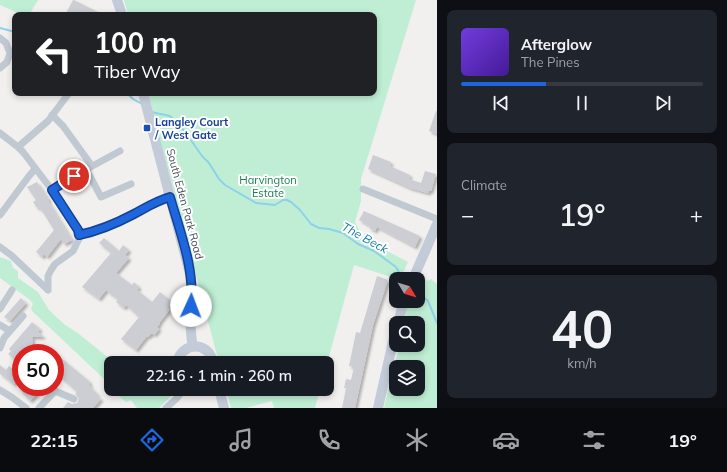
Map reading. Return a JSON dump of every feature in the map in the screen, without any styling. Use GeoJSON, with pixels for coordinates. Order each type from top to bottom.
{"type":"FeatureCollection","features":[{"type":"Feature","properties":{"kind":"main road"},"geometry":{"type":"LineString","coordinates":[[117,0],[121,12]]}},
{"type":"Feature","properties":{"kind":"main road","name":"South Eden Park Road"},"geometry":{"type":"LineString","coordinates":[[144,97],[192,282],[190,325],[193,346]]}},
{"type":"Feature","properties":{"kind":"main road"},"geometry":{"type":"LineString","coordinates":[[417,272],[437,224]]}},
{"type":"Feature","properties":{"kind":"main road"},"geometry":{"type":"LineString","coordinates":[[179,356],[188,348],[193,346],[202,348],[207,351],[210,356]]}},
{"type":"Feature","properties":{"kind":"main road"},"geometry":{"type":"LineString","coordinates":[[378,408],[391,352]]}},
{"type":"Feature","properties":{"kind":"main road"},"geometry":{"type":"LineString","coordinates":[[221,396],[224,408]]}},
{"type":"Feature","properties":{"kind":"street"},"geometry":{"type":"LineString","coordinates":[[0,38],[6,43],[10,53],[7,62],[0,68]]}},
{"type":"Feature","properties":{"kind":"street"},"geometry":{"type":"LineString","coordinates":[[18,147],[52,115],[67,96]]}},
{"type":"Feature","properties":{"kind":"street"},"geometry":{"type":"LineString","coordinates":[[52,115],[62,126],[89,168],[102,197],[131,184]]}},
{"type":"Feature","properties":{"kind":"street"},"geometry":{"type":"LineString","coordinates":[[0,133],[18,147],[52,190],[78,230],[79,235],[79,239],[73,251],[55,264],[51,270],[48,276],[48,290],[12,256],[0,247]]}},
{"type":"Feature","properties":{"kind":"street"},"geometry":{"type":"LineString","coordinates":[[52,190],[63,182],[120,150]]}},
{"type":"Feature","properties":{"kind":"street"},"geometry":{"type":"LineString","coordinates":[[0,215],[35,169]]}},
{"type":"Feature","properties":{"kind":"street"},"geometry":{"type":"LineString","coordinates":[[363,189],[437,219]]}},
{"type":"Feature","properties":{"kind":"street"},"geometry":{"type":"LineString","coordinates":[[79,235],[106,227],[155,202],[170,197]]}},
{"type":"Feature","properties":{"kind":"street"},"geometry":{"type":"LineString","coordinates":[[0,309],[12,290]]}},
{"type":"Feature","properties":{"kind":"street"},"geometry":{"type":"LineString","coordinates":[[0,348],[4,338],[23,316]]}},
{"type":"Feature","properties":{"kind":"street"},"geometry":{"type":"LineString","coordinates":[[0,325],[10,331]]}},
{"type":"Feature","properties":{"kind":"street"},"geometry":{"type":"LineString","coordinates":[[0,390],[14,398],[26,408]]}},
{"type":"Feature","properties":{"kind":"street"},"geometry":{"type":"LineString","coordinates":[[64,394],[74,399]]}},
{"type":"Feature","properties":{"kind":"street"},"geometry":{"type":"LineString","coordinates":[[39,408],[48,396]]}},
{"type":"Feature","properties":{"kind":"street"},"geometry":{"type":"LineString","coordinates":[[166,408],[178,396]]}},
{"type":"Feature","properties":{"kind":"green space"},"geometry":{"type":"Polygon","coordinates":[[[0,0],[38,0],[31,12],[15,12],[0,5],[0,0]]]}},
{"type":"Feature","properties":{"kind":"green space","name":"Harvington Estate"},"geometry":{"type":"Polygon","coordinates":[[[124,0],[416,0],[361,179],[361,201],[355,222],[364,239],[408,262],[403,272],[389,272],[389,276],[354,265],[329,356],[217,356],[149,96],[377,96],[377,12],[127,12],[124,0]]]}},
{"type":"Feature","properties":{"kind":"green space"},"geometry":{"type":"Polygon","coordinates":[[[0,257],[11,261],[13,268],[18,271],[18,278],[38,292],[49,310],[64,324],[106,356],[104,356],[104,380],[32,311],[31,308],[33,304],[30,300],[0,278],[0,257]]]}},
{"type":"Feature","properties":{"kind":"green space"},"geometry":{"type":"Polygon","coordinates":[[[425,278],[427,281],[431,279],[437,284],[437,408],[384,408],[389,386],[389,396],[425,396],[425,360],[396,360],[398,352],[425,352],[425,316],[406,316],[407,308],[425,308],[425,278]]]}},
{"type":"Feature","properties":{"kind":"green space"},"geometry":{"type":"Polygon","coordinates":[[[119,396],[170,396],[159,408],[137,408],[131,400],[126,402],[119,396]]]}},
{"type":"Feature","properties":{"kind":"green space"},"geometry":{"type":"Polygon","coordinates":[[[228,396],[318,396],[315,408],[274,408],[272,401],[246,408],[231,408],[228,396]]]}},
{"type":"Feature","properties":{"kind":"building"},"geometry":{"type":"Polygon","coordinates":[[[74,0],[98,12],[67,12],[74,0]]]}},
{"type":"Feature","properties":{"kind":"building"},"geometry":{"type":"Polygon","coordinates":[[[437,111],[437,134],[429,131],[437,111]]]}},
{"type":"Feature","properties":{"kind":"building"},"geometry":{"type":"Polygon","coordinates":[[[373,155],[391,162],[390,166],[410,175],[409,179],[421,183],[425,171],[436,174],[431,191],[428,193],[410,188],[368,169],[373,155]]]}},
{"type":"Feature","properties":{"kind":"building"},"geometry":{"type":"Polygon","coordinates":[[[37,182],[72,240],[64,244],[61,239],[47,257],[44,254],[42,257],[36,252],[54,230],[42,211],[38,207],[37,208],[33,202],[36,200],[27,187],[37,182]]]}},
{"type":"Feature","properties":{"kind":"building"},"geometry":{"type":"Polygon","coordinates":[[[364,211],[420,236],[415,247],[377,227],[375,231],[369,228],[370,226],[359,220],[364,211]]]}},
{"type":"Feature","properties":{"kind":"building"},"geometry":{"type":"Polygon","coordinates":[[[104,238],[119,251],[123,245],[129,250],[125,255],[129,258],[116,273],[132,285],[134,282],[139,287],[137,290],[152,302],[160,292],[172,302],[168,308],[170,309],[157,327],[159,329],[154,335],[152,333],[148,337],[147,336],[136,350],[121,339],[139,317],[126,305],[124,308],[116,302],[118,300],[106,290],[99,299],[82,287],[111,253],[99,243],[104,238]]]}},
{"type":"Feature","properties":{"kind":"building"},"geometry":{"type":"Polygon","coordinates":[[[377,276],[388,280],[373,325],[355,408],[342,408],[346,388],[344,388],[346,379],[351,380],[354,367],[349,366],[356,332],[360,333],[377,276]]]}},
{"type":"Feature","properties":{"kind":"building"},"geometry":{"type":"Polygon","coordinates":[[[21,298],[26,303],[10,321],[4,317],[21,298]]]}},
{"type":"Feature","properties":{"kind":"building"},"geometry":{"type":"Polygon","coordinates":[[[32,322],[40,329],[38,332],[44,337],[32,337],[33,344],[13,344],[32,322]]]}},
{"type":"Feature","properties":{"kind":"building"},"geometry":{"type":"Polygon","coordinates":[[[12,345],[12,357],[8,354],[11,351],[9,349],[12,345]]]}},
{"type":"Feature","properties":{"kind":"building"},"geometry":{"type":"Polygon","coordinates":[[[64,360],[89,381],[90,386],[101,399],[93,408],[63,408],[68,402],[72,404],[77,403],[79,398],[75,394],[77,392],[64,380],[64,360]]]}},
{"type":"Feature","properties":{"kind":"building"},"geometry":{"type":"Polygon","coordinates":[[[0,365],[6,370],[9,366],[12,368],[12,383],[0,374],[0,365]]]}},
{"type":"Feature","properties":{"kind":"building"},"geometry":{"type":"Polygon","coordinates":[[[25,396],[35,396],[30,401],[25,396]]]}},
{"type":"Feature","properties":{"kind":"waterway","name":"The Beck"},"geometry":{"type":"LineString","coordinates":[[0,28],[12,31]]}},
{"type":"Feature","properties":{"kind":"waterway","name":"The Beck"},"geometry":{"type":"LineString","coordinates":[[130,96],[142,104]]}},
{"type":"Feature","properties":{"kind":"waterway","name":"The Beck"},"geometry":{"type":"LineString","coordinates":[[151,112],[170,116],[186,133],[202,156],[209,163],[219,179],[225,185],[256,203],[275,205],[283,200],[291,202],[300,210],[311,224],[319,228],[343,233],[358,244],[374,251],[396,267],[399,272]]}},
{"type":"Feature","properties":{"kind":"waterway","name":"The Beck"},"geometry":{"type":"LineString","coordinates":[[425,298],[428,301],[437,323]]}},
{"type":"Feature","properties":{"kind":"place","name":"Langley Court / West Gate"},"geometry":{"type":"Point","coordinates":[147,128]}},
{"type":"Feature","properties":{"kind":"route"},"geometry":{"type":"LineString","coordinates":[[74,176],[52,190],[78,230],[79,235],[93,232],[123,220],[159,200],[170,197],[192,282],[191,306]]}}]}
